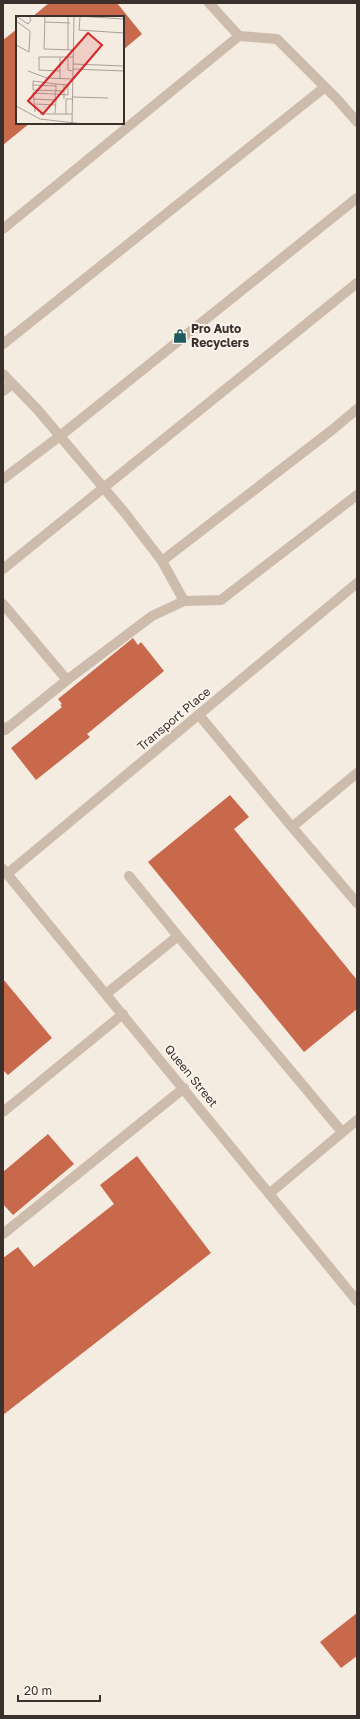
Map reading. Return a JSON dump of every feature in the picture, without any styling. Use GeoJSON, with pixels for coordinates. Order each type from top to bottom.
{"type":"FeatureCollection","features":[{"type":"Feature","properties":{"kind":"street"},"geometry":{"type":"LineString","coordinates":[[209,3],[239,36],[277,39],[325,87],[357,122]]}},
{"type":"Feature","properties":{"kind":"street"},"geometry":{"type":"LineString","coordinates":[[3,228],[239,36]]}},
{"type":"Feature","properties":{"kind":"street"},"geometry":{"type":"LineString","coordinates":[[3,344],[325,87]]}},
{"type":"Feature","properties":{"kind":"street"},"geometry":{"type":"LineString","coordinates":[[3,478],[60,436],[357,198]]}},
{"type":"Feature","properties":{"kind":"street"},"geometry":{"type":"LineString","coordinates":[[3,569],[357,282]]}},
{"type":"Feature","properties":{"kind":"street"},"geometry":{"type":"LineString","coordinates":[[3,374],[37,409],[125,513],[162,561],[184,601]]}},
{"type":"Feature","properties":{"kind":"street"},"geometry":{"type":"LineString","coordinates":[[3,391],[12,384]]}},
{"type":"Feature","properties":{"kind":"street"},"geometry":{"type":"LineString","coordinates":[[162,561],[357,409]]}},
{"type":"Feature","properties":{"kind":"street"},"geometry":{"type":"LineString","coordinates":[[4,730],[152,616],[184,601],[221,600],[357,495]]}},
{"type":"Feature","properties":{"kind":"street","name":"Transport Place"},"geometry":{"type":"LineString","coordinates":[[5,872],[199,715],[357,583]]}},
{"type":"Feature","properties":{"kind":"street"},"geometry":{"type":"LineString","coordinates":[[3,604],[67,680]]}},
{"type":"Feature","properties":{"kind":"street"},"geometry":{"type":"LineString","coordinates":[[199,715],[357,903]]}},
{"type":"Feature","properties":{"kind":"street"},"geometry":{"type":"LineString","coordinates":[[292,827],[357,773]]}},
{"type":"Feature","properties":{"kind":"street","name":"Queen Street"},"geometry":{"type":"LineString","coordinates":[[5,872],[184,1088],[357,1301]]}},
{"type":"Feature","properties":{"kind":"street"},"geometry":{"type":"LineString","coordinates":[[129,876],[342,1132]]}},
{"type":"Feature","properties":{"kind":"street"},"geometry":{"type":"LineString","coordinates":[[106,994],[178,936]]}},
{"type":"Feature","properties":{"kind":"street"},"geometry":{"type":"LineString","coordinates":[[3,1112],[123,1014]]}},
{"type":"Feature","properties":{"kind":"street"},"geometry":{"type":"LineString","coordinates":[[3,1234],[184,1088]]}},
{"type":"Feature","properties":{"kind":"street"},"geometry":{"type":"LineString","coordinates":[[270,1193],[357,1120]]}},
{"type":"Feature","properties":{"kind":"building"},"geometry":{"type":"Polygon","coordinates":[[[49,3],[117,3],[142,34],[124,49],[124,16],[33,16],[49,3]]]}},
{"type":"Feature","properties":{"kind":"building"},"geometry":{"type":"Polygon","coordinates":[[[16,30],[16,124],[29,124],[3,145],[3,40],[16,30]]]}},
{"type":"Feature","properties":{"kind":"building"},"geometry":{"type":"Polygon","coordinates":[[[133,638],[138,645],[141,642],[164,671],[87,734],[90,737],[36,780],[11,748],[62,707],[60,705],[62,704],[58,699],[133,638]]]}},
{"type":"Feature","properties":{"kind":"building"},"geometry":{"type":"Polygon","coordinates":[[[230,795],[249,817],[234,829],[357,980],[357,1009],[304,1052],[148,862],[230,795]]]}},
{"type":"Feature","properties":{"kind":"building"},"geometry":{"type":"Polygon","coordinates":[[[3,979],[52,1038],[8,1075],[3,1070],[3,979]]]}},
{"type":"Feature","properties":{"kind":"building"},"geometry":{"type":"Polygon","coordinates":[[[48,1134],[74,1164],[13,1215],[3,1204],[3,1172],[48,1134]]]}},
{"type":"Feature","properties":{"kind":"building"},"geometry":{"type":"Polygon","coordinates":[[[137,1156],[211,1253],[3,1415],[3,1258],[18,1247],[34,1267],[114,1204],[100,1185],[137,1156]]]}},
{"type":"Feature","properties":{"kind":"building"},"geometry":{"type":"Polygon","coordinates":[[[357,1613],[357,1656],[341,1668],[320,1642],[357,1613]]]}},
{"type":"Feature","properties":{"kind":"place","name":"Pro Auto Recyclers"},"geometry":{"type":"Point","coordinates":[180,336]}}]}
